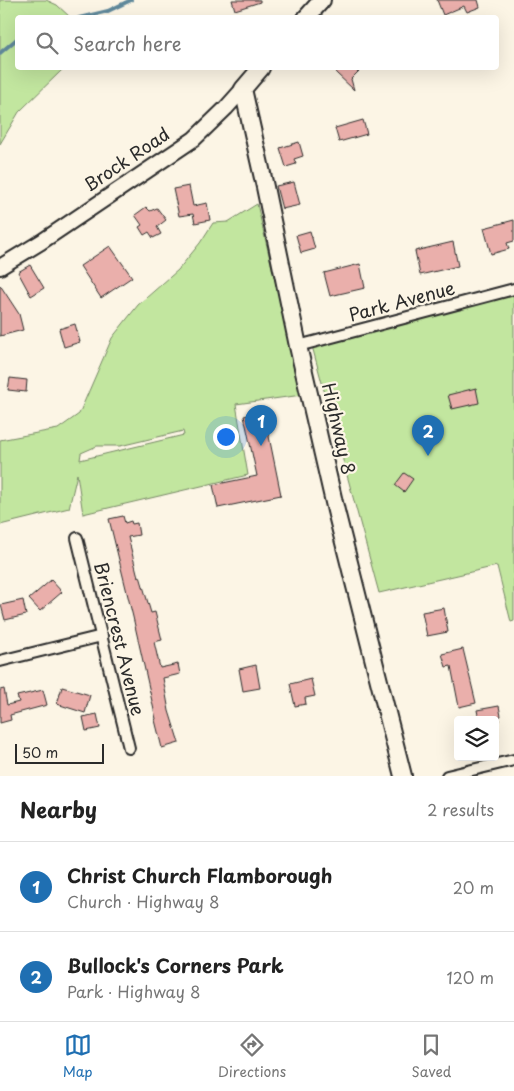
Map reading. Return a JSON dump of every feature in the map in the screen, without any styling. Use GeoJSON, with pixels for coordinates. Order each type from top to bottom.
{"type":"FeatureCollection","features":[{"type":"Feature","properties":{"kind":"main road"},"geometry":{"type":"LineString","coordinates":[[309,15],[322,0]]}},
{"type":"Feature","properties":{"kind":"main road","name":"Brock Road"},"geometry":{"type":"LineString","coordinates":[[0,267],[41,242],[194,139],[226,108],[260,70]]}},
{"type":"Feature","properties":{"kind":"main road","name":"Highway 8"},"geometry":{"type":"LineString","coordinates":[[243,89],[298,346],[336,511],[403,776]]}},
{"type":"Feature","properties":{"kind":"street","name":"Park Avenue"},"geometry":{"type":"LineString","coordinates":[[298,346],[514,289]]}},
{"type":"Feature","properties":{"kind":"street","name":"Briencrest Avenue"},"geometry":{"type":"LineString","coordinates":[[77,538],[129,748]]}},
{"type":"Feature","properties":{"kind":"street"},"geometry":{"type":"LineString","coordinates":[[0,661],[102,636]]}},
{"type":"Feature","properties":{"kind":"street"},"geometry":{"type":"LineString","coordinates":[[447,776],[514,760]]}},
{"type":"Feature","properties":{"kind":"green space"},"geometry":{"type":"Polygon","coordinates":[[[0,0],[46,0],[57,5],[68,15],[15,15],[15,70],[62,70],[19,112],[0,144],[0,0]]]}},
{"type":"Feature","properties":{"kind":"green space"},"geometry":{"type":"Polygon","coordinates":[[[257,204],[302,395],[236,404],[248,475],[83,514],[77,474],[69,508],[0,525],[0,440],[58,429],[79,414],[112,338],[138,305],[178,270],[200,243],[213,223],[228,222],[257,204]],[[183,431],[120,446],[97,446],[81,453],[80,460],[184,435],[183,431]]]}},
{"type":"Feature","properties":{"kind":"green space"},"geometry":{"type":"Polygon","coordinates":[[[514,295],[514,621],[511,622],[497,566],[379,593],[312,346],[514,295]]]}},
{"type":"Feature","properties":{"kind":"building"},"geometry":{"type":"Polygon","coordinates":[[[232,0],[260,0],[260,2],[235,10],[232,0]]]}},
{"type":"Feature","properties":{"kind":"building"},"geometry":{"type":"Polygon","coordinates":[[[437,0],[478,0],[480,7],[467,12],[464,6],[443,15],[437,0]]]}},
{"type":"Feature","properties":{"kind":"building"},"geometry":{"type":"Polygon","coordinates":[[[338,70],[360,70],[351,79],[354,90],[336,73],[338,70]]]}},
{"type":"Feature","properties":{"kind":"building"},"geometry":{"type":"Polygon","coordinates":[[[363,120],[367,134],[339,142],[335,128],[363,120]]]}},
{"type":"Feature","properties":{"kind":"building"},"geometry":{"type":"Polygon","coordinates":[[[299,142],[303,156],[294,159],[296,164],[286,167],[280,148],[299,142]]]}},
{"type":"Feature","properties":{"kind":"building"},"geometry":{"type":"Polygon","coordinates":[[[294,182],[300,205],[282,209],[276,186],[294,182]]]}},
{"type":"Feature","properties":{"kind":"building"},"geometry":{"type":"Polygon","coordinates":[[[189,186],[193,206],[207,203],[210,220],[195,223],[193,214],[179,216],[173,189],[189,186]]]}},
{"type":"Feature","properties":{"kind":"building"},"geometry":{"type":"Polygon","coordinates":[[[146,207],[150,211],[157,208],[166,220],[157,227],[161,234],[153,238],[149,232],[144,235],[139,227],[142,225],[135,215],[146,207]]]}},
{"type":"Feature","properties":{"kind":"building"},"geometry":{"type":"Polygon","coordinates":[[[514,220],[514,241],[507,243],[509,249],[491,254],[484,228],[514,220]]]}},
{"type":"Feature","properties":{"kind":"building"},"geometry":{"type":"Polygon","coordinates":[[[310,231],[315,249],[301,253],[296,235],[310,231]]]}},
{"type":"Feature","properties":{"kind":"building"},"geometry":{"type":"Polygon","coordinates":[[[453,242],[458,266],[420,275],[415,251],[453,242]]]}},
{"type":"Feature","properties":{"kind":"building"},"geometry":{"type":"Polygon","coordinates":[[[110,246],[132,277],[101,298],[80,266],[110,246]]]}},
{"type":"Feature","properties":{"kind":"building"},"geometry":{"type":"Polygon","coordinates":[[[360,264],[365,288],[330,296],[324,273],[360,264]]]}},
{"type":"Feature","properties":{"kind":"building"},"geometry":{"type":"Polygon","coordinates":[[[30,265],[44,288],[31,296],[18,272],[30,265]]]}},
{"type":"Feature","properties":{"kind":"building"},"geometry":{"type":"Polygon","coordinates":[[[0,285],[19,314],[23,330],[0,336],[0,285]]]}},
{"type":"Feature","properties":{"kind":"building"},"geometry":{"type":"Polygon","coordinates":[[[75,324],[80,342],[64,347],[59,329],[75,324]]]}},
{"type":"Feature","properties":{"kind":"building"},"geometry":{"type":"Polygon","coordinates":[[[10,378],[27,380],[26,392],[8,390],[10,378]]]}},
{"type":"Feature","properties":{"kind":"building"},"geometry":{"type":"Polygon","coordinates":[[[476,388],[479,403],[452,409],[448,395],[476,388]]]}},
{"type":"Feature","properties":{"kind":"building"},"geometry":{"type":"Polygon","coordinates":[[[264,412],[281,495],[218,508],[213,485],[257,476],[244,416],[264,412]]]}},
{"type":"Feature","properties":{"kind":"building"},"geometry":{"type":"Polygon","coordinates":[[[404,473],[413,479],[404,492],[395,485],[404,473]]]}},
{"type":"Feature","properties":{"kind":"building"},"geometry":{"type":"Polygon","coordinates":[[[123,516],[125,523],[131,521],[132,524],[137,523],[139,535],[128,537],[138,577],[140,576],[151,613],[155,612],[162,640],[154,642],[160,668],[178,664],[180,674],[163,678],[169,711],[179,743],[162,748],[109,519],[123,516]]]}},
{"type":"Feature","properties":{"kind":"building"},"geometry":{"type":"Polygon","coordinates":[[[51,580],[62,592],[40,611],[29,599],[51,580]]]}},
{"type":"Feature","properties":{"kind":"building"},"geometry":{"type":"Polygon","coordinates":[[[23,600],[26,615],[5,620],[1,605],[23,600]]]}},
{"type":"Feature","properties":{"kind":"building"},"geometry":{"type":"Polygon","coordinates":[[[444,608],[448,632],[427,636],[422,612],[444,608]]]}},
{"type":"Feature","properties":{"kind":"building"},"geometry":{"type":"Polygon","coordinates":[[[463,649],[476,703],[459,707],[451,666],[446,667],[442,654],[463,649]]]}},
{"type":"Feature","properties":{"kind":"building"},"geometry":{"type":"Polygon","coordinates":[[[256,665],[260,688],[243,691],[239,669],[256,665]]]}},
{"type":"Feature","properties":{"kind":"building"},"geometry":{"type":"Polygon","coordinates":[[[311,679],[315,696],[305,698],[306,704],[295,706],[290,684],[311,679]]]}},
{"type":"Feature","properties":{"kind":"building"},"geometry":{"type":"Polygon","coordinates":[[[62,687],[90,695],[85,713],[57,704],[62,687]]]}},
{"type":"Feature","properties":{"kind":"building"},"geometry":{"type":"Polygon","coordinates":[[[4,689],[7,705],[19,702],[17,696],[43,690],[47,705],[10,715],[11,720],[0,723],[0,690],[4,689]]]}},
{"type":"Feature","properties":{"kind":"building"},"geometry":{"type":"Polygon","coordinates":[[[499,706],[501,716],[478,716],[477,710],[499,706]]]}},
{"type":"Feature","properties":{"kind":"building"},"geometry":{"type":"Polygon","coordinates":[[[97,714],[100,728],[86,731],[83,717],[97,714]]]}},
{"type":"Feature","properties":{"kind":"waterway"},"geometry":{"type":"LineString","coordinates":[[91,15],[108,11],[131,0]]}},
{"type":"Feature","properties":{"kind":"waterway"},"geometry":{"type":"LineString","coordinates":[[0,53],[15,40]]}},
{"type":"Feature","properties":{"kind":"place","name":"Christ Church Flamborough"},"geometry":{"type":"Point","coordinates":[261,446]}},
{"type":"Feature","properties":{"kind":"place","name":"Bullock's Corners Park"},"geometry":{"type":"Point","coordinates":[428,456]}}]}
